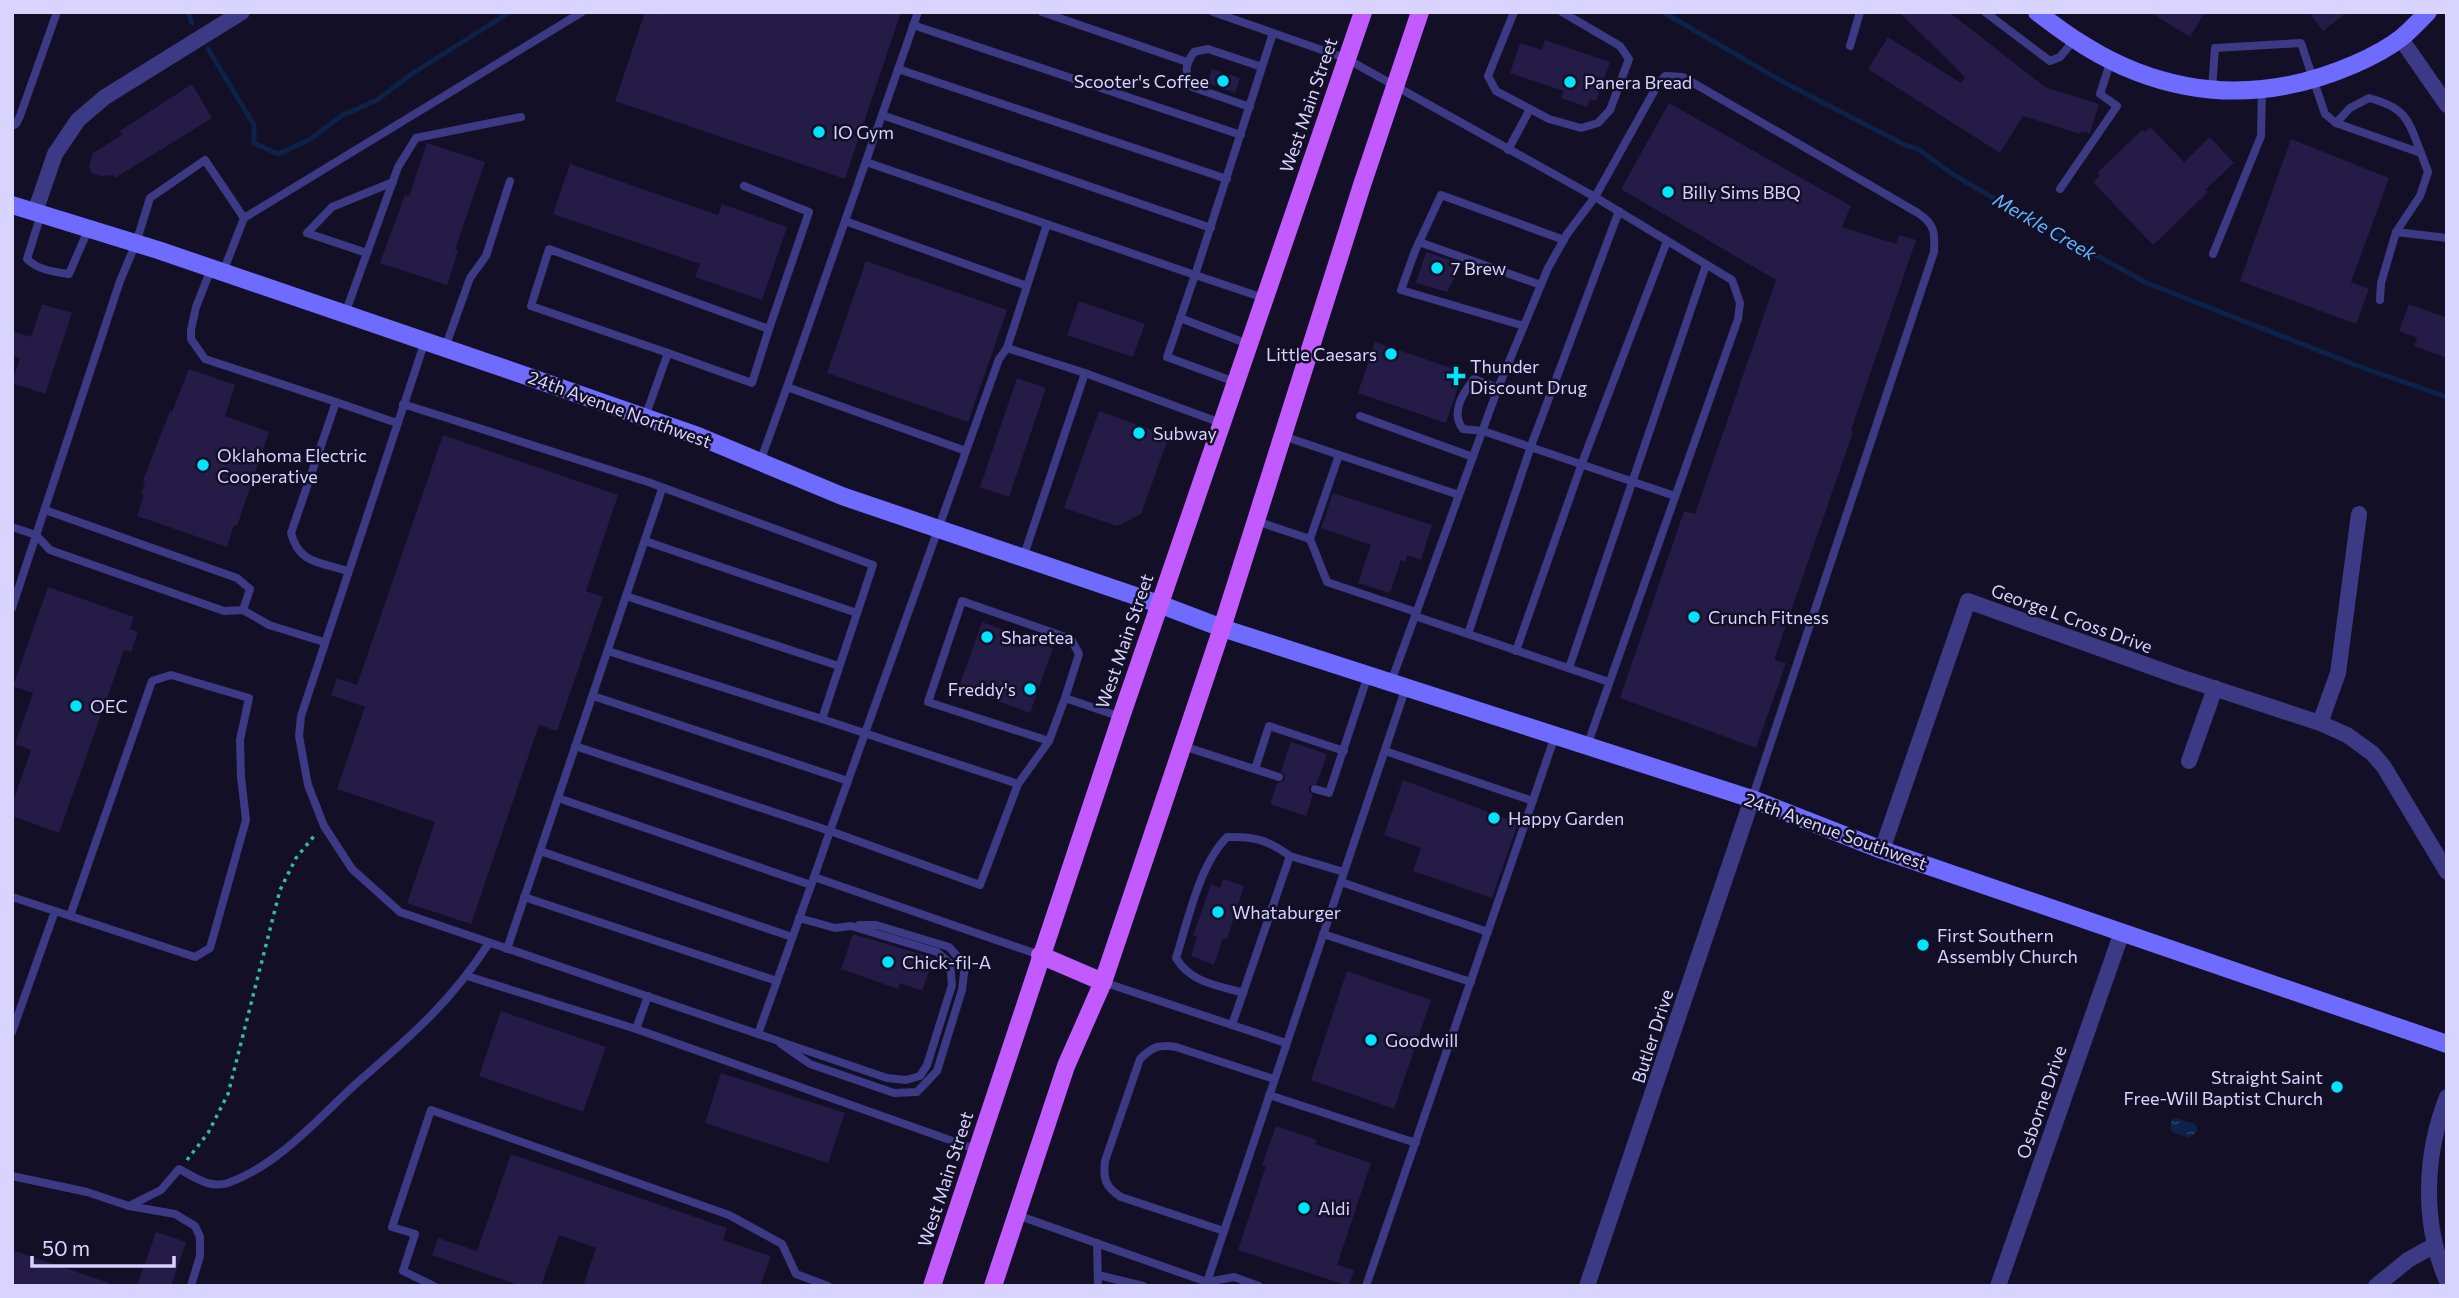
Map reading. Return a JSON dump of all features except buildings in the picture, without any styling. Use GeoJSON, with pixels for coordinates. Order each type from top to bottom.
{"type":"FeatureCollection","features":[{"type":"Feature","properties":{"kind":"main road","name":"West Main Street"},"geometry":{"type":"LineString","coordinates":[[932,1286],[1159,604],[1363,12]]}},
{"type":"Feature","properties":{"kind":"main road"},"geometry":{"type":"LineString","coordinates":[[993,1286],[1066,1066],[1103,982],[1183,746],[1420,12]]}},
{"type":"Feature","properties":{"kind":"main road"},"geometry":{"type":"LineString","coordinates":[[2037,12],[2074,40],[2111,61],[2161,80],[2211,89],[2262,89],[2315,80],[2375,55],[2401,39],[2428,12]]}},
{"type":"Feature","properties":{"kind":"main road","name":"24th Avenue Northwest"},"geometry":{"type":"LineString","coordinates":[[12,205],[217,270],[645,417],[842,496],[1222,628]]}},
{"type":"Feature","properties":{"kind":"main road","name":"24th Avenue Southwest"},"geometry":{"type":"LineString","coordinates":[[1222,628],[1752,799],[1882,850],[2447,1044]]}},
{"type":"Feature","properties":{"kind":"main road"},"geometry":{"type":"LineString","coordinates":[[1040,956],[1103,982]]}},
{"type":"Feature","properties":{"kind":"street"},"geometry":{"type":"LineString","coordinates":[[38,213],[55,154],[78,120],[105,97],[242,12]]}},
{"type":"Feature","properties":{"kind":"street"},"geometry":{"type":"LineString","coordinates":[[2401,39],[2447,106]]}},
{"type":"Feature","properties":{"kind":"street"},"geometry":{"type":"LineString","coordinates":[[2320,723],[2338,673],[2359,514]]}},
{"type":"Feature","properties":{"kind":"street","name":"George L Cross Drive"},"geometry":{"type":"LineString","coordinates":[[1882,850],[1968,601],[2320,723],[2347,735],[2372,753],[2384,767],[2447,872]]}},
{"type":"Feature","properties":{"kind":"street"},"geometry":{"type":"LineString","coordinates":[[2189,761],[2215,688]]}},
{"type":"Feature","properties":{"kind":"street","name":"Butler Drive"},"geometry":{"type":"LineString","coordinates":[[1587,1286],[1752,799]]}},
{"type":"Feature","properties":{"kind":"street","name":"Osborne Drive"},"geometry":{"type":"LineString","coordinates":[[1998,1286],[2122,932]]}},
{"type":"Feature","properties":{"kind":"street"},"geometry":{"type":"LineString","coordinates":[[2447,1097],[2432,1147],[2428,1194],[2433,1246],[2447,1281]]}},
{"type":"Feature","properties":{"kind":"street"},"geometry":{"type":"LineString","coordinates":[[2376,1286],[2408,1260],[2433,1246]]}},
{"type":"Feature","properties":{"kind":"lane"},"geometry":{"type":"LineString","coordinates":[[12,126],[20,116],[57,12]]}},
{"type":"Feature","properties":{"kind":"lane"},"geometry":{"type":"LineString","coordinates":[[397,423],[205,359],[191,339],[196,307],[244,218],[582,12]]}},
{"type":"Feature","properties":{"kind":"lane"},"geometry":{"type":"LineString","coordinates":[[760,462],[918,12]]}},
{"type":"Feature","properties":{"kind":"lane"},"geometry":{"type":"LineString","coordinates":[[1042,12],[1187,62]]}},
{"type":"Feature","properties":{"kind":"lane"},"geometry":{"type":"LineString","coordinates":[[1213,12],[1345,58],[1595,197],[1732,280],[1740,303],[1738,319],[1587,746]]}},
{"type":"Feature","properties":{"kind":"lane"},"geometry":{"type":"LineString","coordinates":[[1514,12],[1488,76],[1496,92],[1549,119],[1581,128],[1598,123],[1610,110],[1629,60],[1620,46],[1562,12]]}},
{"type":"Feature","properties":{"kind":"lane"},"geometry":{"type":"LineString","coordinates":[[1850,46],[1860,12]]}},
{"type":"Feature","properties":{"kind":"lane"},"geometry":{"type":"LineString","coordinates":[[1985,12],[2050,61],[2060,57],[2074,40]]}},
{"type":"Feature","properties":{"kind":"lane"},"geometry":{"type":"LineString","coordinates":[[913,25],[1241,135]]}},
{"type":"Feature","properties":{"kind":"lane"},"geometry":{"type":"LineString","coordinates":[[1235,382],[1167,357],[1273,33]]}},
{"type":"Feature","properties":{"kind":"lane"},"geometry":{"type":"LineString","coordinates":[[2211,89],[2215,48],[2301,43],[2325,114],[2336,123],[2421,153]]}},
{"type":"Feature","properties":{"kind":"lane"},"geometry":{"type":"LineString","coordinates":[[1250,107],[1192,87],[1185,76],[1187,62],[1194,52],[1208,49],[1262,67]]}},
{"type":"Feature","properties":{"kind":"lane"},"geometry":{"type":"LineString","coordinates":[[2060,189],[2117,106],[2101,93],[2111,61]]}},
{"type":"Feature","properties":{"kind":"lane"},"geometry":{"type":"LineString","coordinates":[[898,69],[1227,179]]}},
{"type":"Feature","properties":{"kind":"lane"},"geometry":{"type":"LineString","coordinates":[[1207,1282],[1385,751],[1415,614],[1498,388],[1541,285],[1564,240],[1595,197],[1665,76],[1683,77],[1918,213],[1930,221],[1935,237],[1934,252],[1752,799]]}},
{"type":"Feature","properties":{"kind":"lane"},"geometry":{"type":"LineString","coordinates":[[2213,254],[2261,136],[2262,89]]}},
{"type":"Feature","properties":{"kind":"lane"},"geometry":{"type":"LineString","coordinates":[[2336,123],[2350,108],[2369,98],[2391,104],[2407,119],[2428,172],[2420,196],[2396,233],[2381,283],[2380,300]]}},
{"type":"Feature","properties":{"kind":"lane"},"geometry":{"type":"LineString","coordinates":[[1508,150],[1530,109]]}},
{"type":"Feature","properties":{"kind":"lane"},"geometry":{"type":"LineString","coordinates":[[882,114],[1211,228]]}},
{"type":"Feature","properties":{"kind":"lane"},"geometry":{"type":"LineString","coordinates":[[345,314],[398,167],[416,138],[521,117]]}},
{"type":"Feature","properties":{"kind":"lane"},"geometry":{"type":"LineString","coordinates":[[12,608],[150,198],[205,160],[244,218]]}},
{"type":"Feature","properties":{"kind":"lane"},"geometry":{"type":"LineString","coordinates":[[866,162],[1264,298]]}},
{"type":"Feature","properties":{"kind":"lane"},"geometry":{"type":"LineString","coordinates":[[445,348],[470,278],[486,256],[510,181]]}},
{"type":"Feature","properties":{"kind":"lane"},"geometry":{"type":"LineString","coordinates":[[367,253],[307,233],[332,207],[393,182]]}},
{"type":"Feature","properties":{"kind":"lane"},"geometry":{"type":"LineString","coordinates":[[744,186],[809,212],[752,383],[531,306],[549,249],[769,329]]}},
{"type":"Feature","properties":{"kind":"lane"},"geometry":{"type":"LineString","coordinates":[[1524,326],[1401,290],[1419,242],[1441,195],[1564,240]]}},
{"type":"Feature","properties":{"kind":"lane"},"geometry":{"type":"LineString","coordinates":[[1468,634],[1531,446],[1619,212]]}},
{"type":"Feature","properties":{"kind":"lane"},"geometry":{"type":"LineString","coordinates":[[38,213],[27,259],[34,266],[54,272],[69,274],[89,228]]}},
{"type":"Feature","properties":{"kind":"lane"},"geometry":{"type":"LineString","coordinates":[[845,221],[1027,286]]}},
{"type":"Feature","properties":{"kind":"lane"},"geometry":{"type":"LineString","coordinates":[[758,1034],[999,359],[1007,348],[1047,224]]}},
{"type":"Feature","properties":{"kind":"lane"},"geometry":{"type":"LineString","coordinates":[[2396,233],[2447,238]]}},
{"type":"Feature","properties":{"kind":"lane"},"geometry":{"type":"LineString","coordinates":[[1516,651],[1582,463],[1667,241]]}},
{"type":"Feature","properties":{"kind":"lane"},"geometry":{"type":"LineString","coordinates":[[1419,242],[1541,285]]}},
{"type":"Feature","properties":{"kind":"lane"},"geometry":{"type":"LineString","coordinates":[[1569,668],[1706,265]]}},
{"type":"Feature","properties":{"kind":"lane"},"geometry":{"type":"LineString","coordinates":[[1180,318],[1248,344]]}},
{"type":"Feature","properties":{"kind":"lane"},"geometry":{"type":"LineString","coordinates":[[425,341],[304,702],[299,736],[308,785],[324,826],[352,869],[400,912],[887,1077],[906,1080],[920,1076],[927,1065],[951,985],[950,963],[937,952],[851,926]]}},
{"type":"Feature","properties":{"kind":"lane"},"geometry":{"type":"LineString","coordinates":[[1007,348],[1221,423]]}},
{"type":"Feature","properties":{"kind":"lane"},"geometry":{"type":"LineString","coordinates":[[645,417],[668,354]]}},
{"type":"Feature","properties":{"kind":"lane"},"geometry":{"type":"LineString","coordinates":[[1023,558],[1084,373]]}},
{"type":"Feature","properties":{"kind":"lane"},"geometry":{"type":"LineString","coordinates":[[1498,388],[1474,379],[1464,391],[1457,409],[1458,422],[1463,429],[1483,431],[1531,446],[1675,496]]}},
{"type":"Feature","properties":{"kind":"lane"},"geometry":{"type":"LineString","coordinates":[[787,387],[966,451]]}},
{"type":"Feature","properties":{"kind":"lane"},"geometry":{"type":"LineString","coordinates":[[336,402],[291,533],[294,545],[302,556],[348,571]]}},
{"type":"Feature","properties":{"kind":"lane"},"geometry":{"type":"LineString","coordinates":[[403,404],[648,482],[873,565],[822,719]]}},
{"type":"Feature","properties":{"kind":"lane"},"geometry":{"type":"LineString","coordinates":[[1360,416],[1473,457]]}},
{"type":"Feature","properties":{"kind":"lane"},"geometry":{"type":"LineString","coordinates":[[1283,436],[1459,495]]}},
{"type":"Feature","properties":{"kind":"lane"},"geometry":{"type":"LineString","coordinates":[[1339,455],[1310,539],[1327,582],[1609,682]]}},
{"type":"Feature","properties":{"kind":"lane"},"geometry":{"type":"LineString","coordinates":[[507,949],[663,489]]}},
{"type":"Feature","properties":{"kind":"lane"},"geometry":{"type":"LineString","coordinates":[[45,510],[237,578],[250,589],[243,610]]}},
{"type":"Feature","properties":{"kind":"lane"},"geometry":{"type":"LineString","coordinates":[[1256,521],[1310,539]]}},
{"type":"Feature","properties":{"kind":"lane"},"geometry":{"type":"LineString","coordinates":[[12,527],[36,535],[50,550],[224,611],[243,610],[269,625],[324,642]]}},
{"type":"Feature","properties":{"kind":"lane"},"geometry":{"type":"LineString","coordinates":[[645,541],[857,612]]}},
{"type":"Feature","properties":{"kind":"lane"},"geometry":{"type":"LineString","coordinates":[[626,596],[839,666]]}},
{"type":"Feature","properties":{"kind":"lane"},"geometry":{"type":"LineString","coordinates":[[575,746],[830,831],[980,885],[1018,784],[1049,741],[1079,654],[1071,639],[962,601],[928,702],[1049,741]]}},
{"type":"Feature","properties":{"kind":"lane"},"geometry":{"type":"LineString","coordinates":[[608,651],[1018,784]]}},
{"type":"Feature","properties":{"kind":"lane"},"geometry":{"type":"LineString","coordinates":[[12,897],[195,957],[210,948],[246,820],[240,740],[248,698],[171,675],[152,681],[70,916]]}},
{"type":"Feature","properties":{"kind":"lane"},"geometry":{"type":"LineString","coordinates":[[1315,789],[1329,793],[1368,675]]}},
{"type":"Feature","properties":{"kind":"lane"},"geometry":{"type":"LineString","coordinates":[[593,696],[848,781]]}},
{"type":"Feature","properties":{"kind":"lane"},"geometry":{"type":"LineString","coordinates":[[1065,698],[1121,717]]}},
{"type":"Feature","properties":{"kind":"lane"},"geometry":{"type":"LineString","coordinates":[[1255,769],[1269,726],[1344,751]]}},
{"type":"Feature","properties":{"kind":"lane"},"geometry":{"type":"LineString","coordinates":[[1366,1286],[1556,735]]}},
{"type":"Feature","properties":{"kind":"lane"},"geometry":{"type":"LineString","coordinates":[[1183,746],[1279,777]]}},
{"type":"Feature","properties":{"kind":"lane"},"geometry":{"type":"LineString","coordinates":[[1385,751],[1533,801]]}},
{"type":"Feature","properties":{"kind":"lane"},"geometry":{"type":"LineString","coordinates":[[558,798],[1040,956]]}},
{"type":"Feature","properties":{"kind":"lane"},"geometry":{"type":"LineString","coordinates":[[1243,993],[1195,978],[1185,972],[1177,958],[1186,924],[1215,848],[1227,836],[1249,836],[1274,844],[1290,856],[1344,872]]}},
{"type":"Feature","properties":{"kind":"lane"},"geometry":{"type":"LineString","coordinates":[[540,851],[792,937]]}},
{"type":"Feature","properties":{"kind":"lane"},"geometry":{"type":"LineString","coordinates":[[1232,1025],[1290,856]]}},
{"type":"Feature","properties":{"kind":"lane"},"geometry":{"type":"LineString","coordinates":[[1340,882],[1488,932]]}},
{"type":"Feature","properties":{"kind":"lane"},"geometry":{"type":"LineString","coordinates":[[524,897],[777,981]]}},
{"type":"Feature","properties":{"kind":"lane"},"geometry":{"type":"LineString","coordinates":[[12,1032],[55,911]]}},
{"type":"Feature","properties":{"kind":"lane"},"geometry":{"type":"LineString","coordinates":[[773,1039],[810,1064],[894,1093],[917,1092],[937,1070],[962,990],[965,965],[949,947],[876,925],[835,928],[799,918]]}},
{"type":"Feature","properties":{"kind":"lane"},"geometry":{"type":"LineString","coordinates":[[1323,934],[1471,982]]}},
{"type":"Feature","properties":{"kind":"lane"},"geometry":{"type":"LineString","coordinates":[[129,1206],[161,1190],[179,1169],[211,1184],[226,1184],[279,1154],[438,1011],[467,976],[489,943]]}},
{"type":"Feature","properties":{"kind":"lane"},"geometry":{"type":"LineString","coordinates":[[467,976],[636,1029],[978,1150]]}},
{"type":"Feature","properties":{"kind":"lane"},"geometry":{"type":"LineString","coordinates":[[1103,982],[1286,1043]]}},
{"type":"Feature","properties":{"kind":"lane"},"geometry":{"type":"LineString","coordinates":[[636,1029],[648,996]]}},
{"type":"Feature","properties":{"kind":"lane"},"geometry":{"type":"LineString","coordinates":[[1224,1231],[1121,1197],[1108,1189],[1103,1177],[1105,1161],[1140,1059],[1150,1049],[1160,1045],[1175,1047],[1274,1079]]}},
{"type":"Feature","properties":{"kind":"lane"},"geometry":{"type":"LineString","coordinates":[[1269,1095],[1416,1143]]}},
{"type":"Feature","properties":{"kind":"lane"},"geometry":{"type":"LineString","coordinates":[[434,1286],[403,1271],[415,1234],[392,1227],[431,1110],[729,1215],[782,1244],[796,1274],[816,1284],[828,1286]]}},
{"type":"Feature","properties":{"kind":"lane"},"geometry":{"type":"LineString","coordinates":[[12,1176],[87,1192],[129,1206],[175,1214],[195,1226],[200,1237],[200,1256],[191,1286]]}},
{"type":"Feature","properties":{"kind":"lane"},"geometry":{"type":"LineString","coordinates":[[1017,1215],[1207,1282],[1232,1281],[1259,1286]]}},
{"type":"Feature","properties":{"kind":"lane"},"geometry":{"type":"LineString","coordinates":[[1097,1243],[1098,1286]]}},
{"type":"Feature","properties":{"kind":"lane"},"geometry":{"type":"LineString","coordinates":[[1098,1275],[1143,1286]]}},
{"type":"Feature","properties":{"kind":"path"},"geometry":{"type":"LineString","coordinates":[[179,1169],[208,1133],[228,1094],[280,890],[296,858],[324,826]]}},
{"type":"Feature","properties":{"kind":"water"},"geometry":{"type":"Polygon","coordinates":[[[2177,1118],[2195,1124],[2198,1130],[2190,1138],[2172,1132],[2172,1120],[2177,1118]]]}},
{"type":"Feature","properties":{"kind":"waterway"},"geometry":{"type":"LineString","coordinates":[[188,12],[192,23]]}},
{"type":"Feature","properties":{"kind":"waterway"},"geometry":{"type":"LineString","coordinates":[[208,49],[254,125],[254,143],[278,154],[309,140],[341,116],[377,100],[413,73],[510,12]]}},
{"type":"Feature","properties":{"kind":"waterway","name":"Merkle Creek"},"geometry":{"type":"LineString","coordinates":[[1663,12],[1785,83],[1905,145],[1918,149],[1954,175],[2012,209],[2147,283],[2358,366],[2447,397]]}},
{"type":"Feature","properties":{"kind":"place","name":"Scooter's Coffee"},"geometry":{"type":"Point","coordinates":[1223,81]}},
{"type":"Feature","properties":{"kind":"place","name":"Panera Bread"},"geometry":{"type":"Point","coordinates":[1570,82]}},
{"type":"Feature","properties":{"kind":"place","name":"IO Gym"},"geometry":{"type":"Point","coordinates":[819,132]}},
{"type":"Feature","properties":{"kind":"place","name":"Billy Sims BBQ"},"geometry":{"type":"Point","coordinates":[1668,192]}},
{"type":"Feature","properties":{"kind":"place","name":"7 Brew"},"geometry":{"type":"Point","coordinates":[1437,268]}},
{"type":"Feature","properties":{"kind":"place","name":"Little Caesars"},"geometry":{"type":"Point","coordinates":[1391,354]}},
{"type":"Feature","properties":{"kind":"place","name":"Thunder Discount Drug"},"geometry":{"type":"Point","coordinates":[1456,376]}},
{"type":"Feature","properties":{"kind":"place","name":"Subway"},"geometry":{"type":"Point","coordinates":[1139,433]}},
{"type":"Feature","properties":{"kind":"place","name":"Oklahoma Electric Cooperative"},"geometry":{"type":"Point","coordinates":[203,465]}},
{"type":"Feature","properties":{"kind":"place","name":"Crunch Fitness"},"geometry":{"type":"Point","coordinates":[1694,617]}},
{"type":"Feature","properties":{"kind":"place","name":"Sharetea"},"geometry":{"type":"Point","coordinates":[987,637]}},
{"type":"Feature","properties":{"kind":"place","name":"Freddy's"},"geometry":{"type":"Point","coordinates":[1030,689]}},
{"type":"Feature","properties":{"kind":"place","name":"OEC"},"geometry":{"type":"Point","coordinates":[76,706]}},
{"type":"Feature","properties":{"kind":"place","name":"Happy Garden"},"geometry":{"type":"Point","coordinates":[1494,818]}},
{"type":"Feature","properties":{"kind":"place","name":"Whataburger"},"geometry":{"type":"Point","coordinates":[1218,912]}},
{"type":"Feature","properties":{"kind":"place","name":"First Southern Assembly Church"},"geometry":{"type":"Point","coordinates":[1923,945]}},
{"type":"Feature","properties":{"kind":"place","name":"Chick-fil-A"},"geometry":{"type":"Point","coordinates":[888,962]}},
{"type":"Feature","properties":{"kind":"place","name":"Goodwill"},"geometry":{"type":"Point","coordinates":[1371,1040]}},
{"type":"Feature","properties":{"kind":"place","name":"Straight Saint Free-Will Baptist Church"},"geometry":{"type":"Point","coordinates":[2337,1087]}},
{"type":"Feature","properties":{"kind":"place","name":"Aldi"},"geometry":{"type":"Point","coordinates":[1304,1208]}}]}
